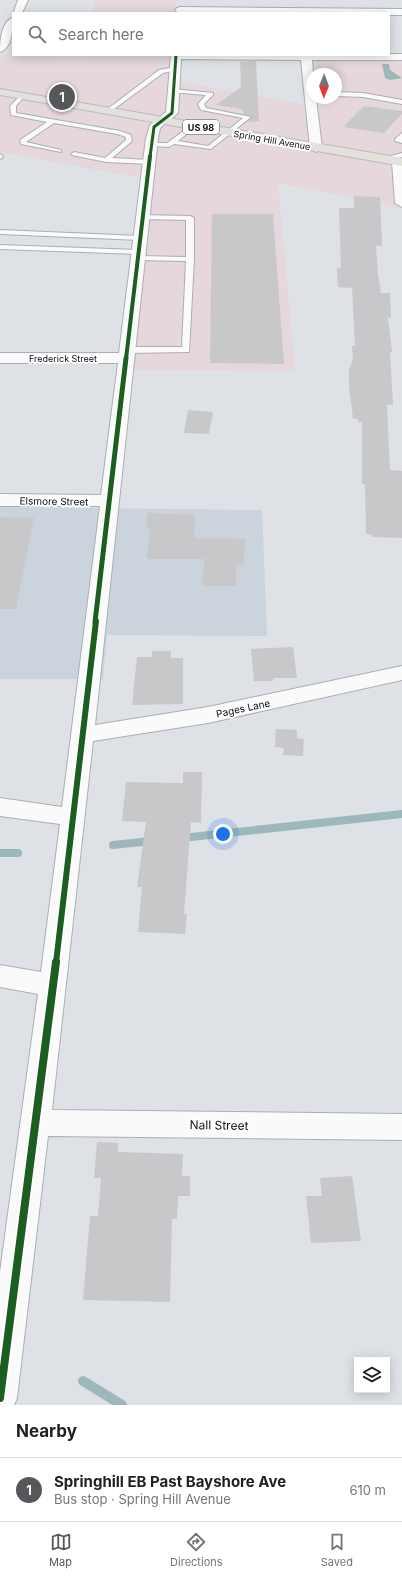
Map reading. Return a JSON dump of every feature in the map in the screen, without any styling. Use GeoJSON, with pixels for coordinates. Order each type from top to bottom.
{"type":"FeatureCollection","features":[{"type":"Feature","properties":{"kind":"main road","name":"Spring Hill Avenue"},"geometry":{"type":"LineString","coordinates":[[0,92],[316,148],[383,159],[400,160]]}},
{"type":"Feature","properties":{"kind":"street"},"geometry":{"type":"LineString","coordinates":[[17,12],[23,0]]}},
{"type":"Feature","properties":{"kind":"street"},"geometry":{"type":"LineString","coordinates":[[181,0],[180,12],[402,12]]}},
{"type":"Feature","properties":{"kind":"street"},"geometry":{"type":"LineString","coordinates":[[0,49],[12,23]]}},
{"type":"Feature","properties":{"kind":"street"},"geometry":{"type":"LineString","coordinates":[[0,1398],[53,985],[142,217],[154,127],[172,113],[176,56]]}},
{"type":"Feature","properties":{"kind":"street"},"geometry":{"type":"LineString","coordinates":[[308,68],[306,56],[402,57]]}},
{"type":"Feature","properties":{"kind":"street"},"geometry":{"type":"LineString","coordinates":[[312,104],[316,148]]}},
{"type":"Feature","properties":{"kind":"street"},"geometry":{"type":"LineString","coordinates":[[400,160],[402,201]]}},
{"type":"Feature","properties":{"kind":"street","name":"Frederick Street"},"geometry":{"type":"LineString","coordinates":[[0,358],[126,354]]}},
{"type":"Feature","properties":{"kind":"street","name":"Elsmore Street"},"geometry":{"type":"LineString","coordinates":[[0,500],[109,501]]}},
{"type":"Feature","properties":{"kind":"street","name":"Pages Lane"},"geometry":{"type":"LineString","coordinates":[[82,735],[208,715],[402,674]]}},
{"type":"Feature","properties":{"kind":"street"},"geometry":{"type":"LineString","coordinates":[[0,807],[72,817]]}},
{"type":"Feature","properties":{"kind":"street"},"geometry":{"type":"LineString","coordinates":[[0,976],[53,985]]}},
{"type":"Feature","properties":{"kind":"street","name":"Nall Street"},"geometry":{"type":"LineString","coordinates":[[35,1123],[402,1127]]}},
{"type":"Feature","properties":{"kind":"lane"},"geometry":{"type":"LineString","coordinates":[[108,111],[161,71],[175,69]]}},
{"type":"Feature","properties":{"kind":"lane"},"geometry":{"type":"LineString","coordinates":[[174,91],[211,94],[201,104],[203,109],[248,117],[209,148],[176,139]]}},
{"type":"Feature","properties":{"kind":"lane"},"geometry":{"type":"LineString","coordinates":[[342,94],[363,95],[402,102]]}},
{"type":"Feature","properties":{"kind":"lane"},"geometry":{"type":"LineString","coordinates":[[22,96],[13,106],[13,114],[118,132],[129,136],[129,141],[106,160]]}},
{"type":"Feature","properties":{"kind":"lane"},"geometry":{"type":"LineString","coordinates":[[53,121],[22,141],[23,143],[59,151]]}},
{"type":"Feature","properties":{"kind":"lane"},"geometry":{"type":"LineString","coordinates":[[152,141],[169,145],[193,126]]}},
{"type":"Feature","properties":{"kind":"lane"},"geometry":{"type":"LineString","coordinates":[[402,135],[397,140],[402,141]]}},
{"type":"Feature","properties":{"kind":"lane"},"geometry":{"type":"LineString","coordinates":[[74,154],[106,160],[150,162]]}},
{"type":"Feature","properties":{"kind":"lane"},"geometry":{"type":"LineString","coordinates":[[126,354],[186,350],[190,259],[190,218],[142,217]]}},
{"type":"Feature","properties":{"kind":"lane"},"geometry":{"type":"LineString","coordinates":[[0,232],[140,238]]}},
{"type":"Feature","properties":{"kind":"lane"},"geometry":{"type":"LineString","coordinates":[[13,247],[20,233]]}},
{"type":"Feature","properties":{"kind":"lane"},"geometry":{"type":"LineString","coordinates":[[0,247],[190,259]]}},
{"type":"Feature","properties":{"kind":"shaded area"},"geometry":{"type":"Polygon","coordinates":[[[96,0],[176,0],[175,12],[93,12],[96,0]]]}},
{"type":"Feature","properties":{"kind":"shaded area"},"geometry":{"type":"Polygon","coordinates":[[[0,55],[85,57],[172,56],[170,80],[316,107],[316,104],[342,104],[342,68],[312,68],[311,58],[402,59],[402,208],[278,183],[295,371],[132,370],[155,178],[136,177],[0,152],[0,55]]]}},
{"type":"Feature","properties":{"kind":"shaded area"},"geometry":{"type":"Polygon","coordinates":[[[0,507],[262,510],[267,636],[107,635],[103,679],[0,679],[0,507]]]}},
{"type":"Feature","properties":{"kind":"water"},"geometry":{"type":"Polygon","coordinates":[[[382,64],[389,64],[390,70],[402,78],[390,80],[385,78],[382,64]]]}},
{"type":"Feature","properties":{"kind":"building"},"geometry":{"type":"Polygon","coordinates":[[[256,61],[259,121],[247,122],[252,116],[243,114],[243,109],[216,105],[241,87],[240,62],[256,61]]]}},
{"type":"Feature","properties":{"kind":"building"},"geometry":{"type":"Polygon","coordinates":[[[364,106],[402,111],[402,114],[384,133],[343,127],[364,106]]]}},
{"type":"Feature","properties":{"kind":"building"},"geometry":{"type":"Polygon","coordinates":[[[354,196],[380,197],[382,246],[376,246],[378,274],[381,293],[390,293],[391,318],[388,318],[392,352],[390,352],[393,405],[387,405],[390,470],[402,471],[402,538],[372,537],[372,535],[366,534],[365,484],[362,484],[362,422],[358,422],[358,419],[353,419],[349,386],[349,370],[353,359],[352,346],[355,346],[352,288],[338,287],[337,268],[341,268],[339,208],[354,208],[354,196]]]}},
{"type":"Feature","properties":{"kind":"building"},"geometry":{"type":"Polygon","coordinates":[[[212,214],[273,214],[284,364],[210,363],[212,214]]]}},
{"type":"Feature","properties":{"kind":"building"},"geometry":{"type":"Polygon","coordinates":[[[188,410],[213,412],[209,434],[184,433],[188,410]]]}},
{"type":"Feature","properties":{"kind":"building"},"geometry":{"type":"Polygon","coordinates":[[[148,513],[195,515],[194,538],[245,539],[244,565],[236,564],[236,586],[202,586],[204,559],[147,559],[150,529],[146,529],[148,513]]]}},
{"type":"Feature","properties":{"kind":"building"},"geometry":{"type":"Polygon","coordinates":[[[0,517],[34,518],[16,609],[0,609],[0,517]]]}},
{"type":"Feature","properties":{"kind":"building"},"geometry":{"type":"Polygon","coordinates":[[[293,647],[297,678],[273,678],[273,681],[254,681],[251,649],[293,647]]]}},
{"type":"Feature","properties":{"kind":"building"},"geometry":{"type":"Polygon","coordinates":[[[152,651],[171,651],[171,658],[183,658],[183,704],[132,705],[137,657],[152,657],[152,651]]]}},
{"type":"Feature","properties":{"kind":"building"},"geometry":{"type":"Polygon","coordinates":[[[276,729],[297,730],[297,738],[304,739],[303,756],[283,755],[284,748],[275,747],[276,729]]]}},
{"type":"Feature","properties":{"kind":"building"},"geometry":{"type":"Polygon","coordinates":[[[183,772],[202,772],[201,823],[191,822],[184,914],[187,914],[185,934],[138,932],[142,887],[137,887],[146,822],[122,821],[126,782],[183,783],[183,772]]]}},
{"type":"Feature","properties":{"kind":"building"},"geometry":{"type":"Polygon","coordinates":[[[97,1142],[118,1143],[118,1152],[183,1154],[182,1176],[190,1176],[190,1196],[178,1196],[177,1219],[172,1219],[170,1302],[83,1300],[90,1216],[98,1216],[101,1178],[94,1178],[97,1142]]]}},
{"type":"Feature","properties":{"kind":"building"},"geometry":{"type":"Polygon","coordinates":[[[352,1176],[361,1241],[311,1243],[306,1196],[322,1196],[320,1178],[352,1176]]]}},
{"type":"Feature","properties":{"kind":"waterway"},"geometry":{"type":"LineString","coordinates":[[182,838],[402,814]]}},
{"type":"Feature","properties":{"kind":"waterway"},"geometry":{"type":"LineString","coordinates":[[113,845],[151,841]]}},
{"type":"Feature","properties":{"kind":"waterway"},"geometry":{"type":"LineString","coordinates":[[0,853],[18,853]]}},
{"type":"Feature","properties":{"kind":"waterway"},"geometry":{"type":"LineString","coordinates":[[83,1381],[122,1405]]}},
{"type":"Feature","properties":{"kind":"cycle path"},"geometry":{"type":"LineString","coordinates":[[0,1398],[53,985],[152,138],[154,127],[172,113],[176,56]]}},
{"type":"Feature","properties":{"kind":"place","name":"Springhill EB Past Bayshore Ave"},"geometry":{"type":"Point","coordinates":[62,97]}}]}
